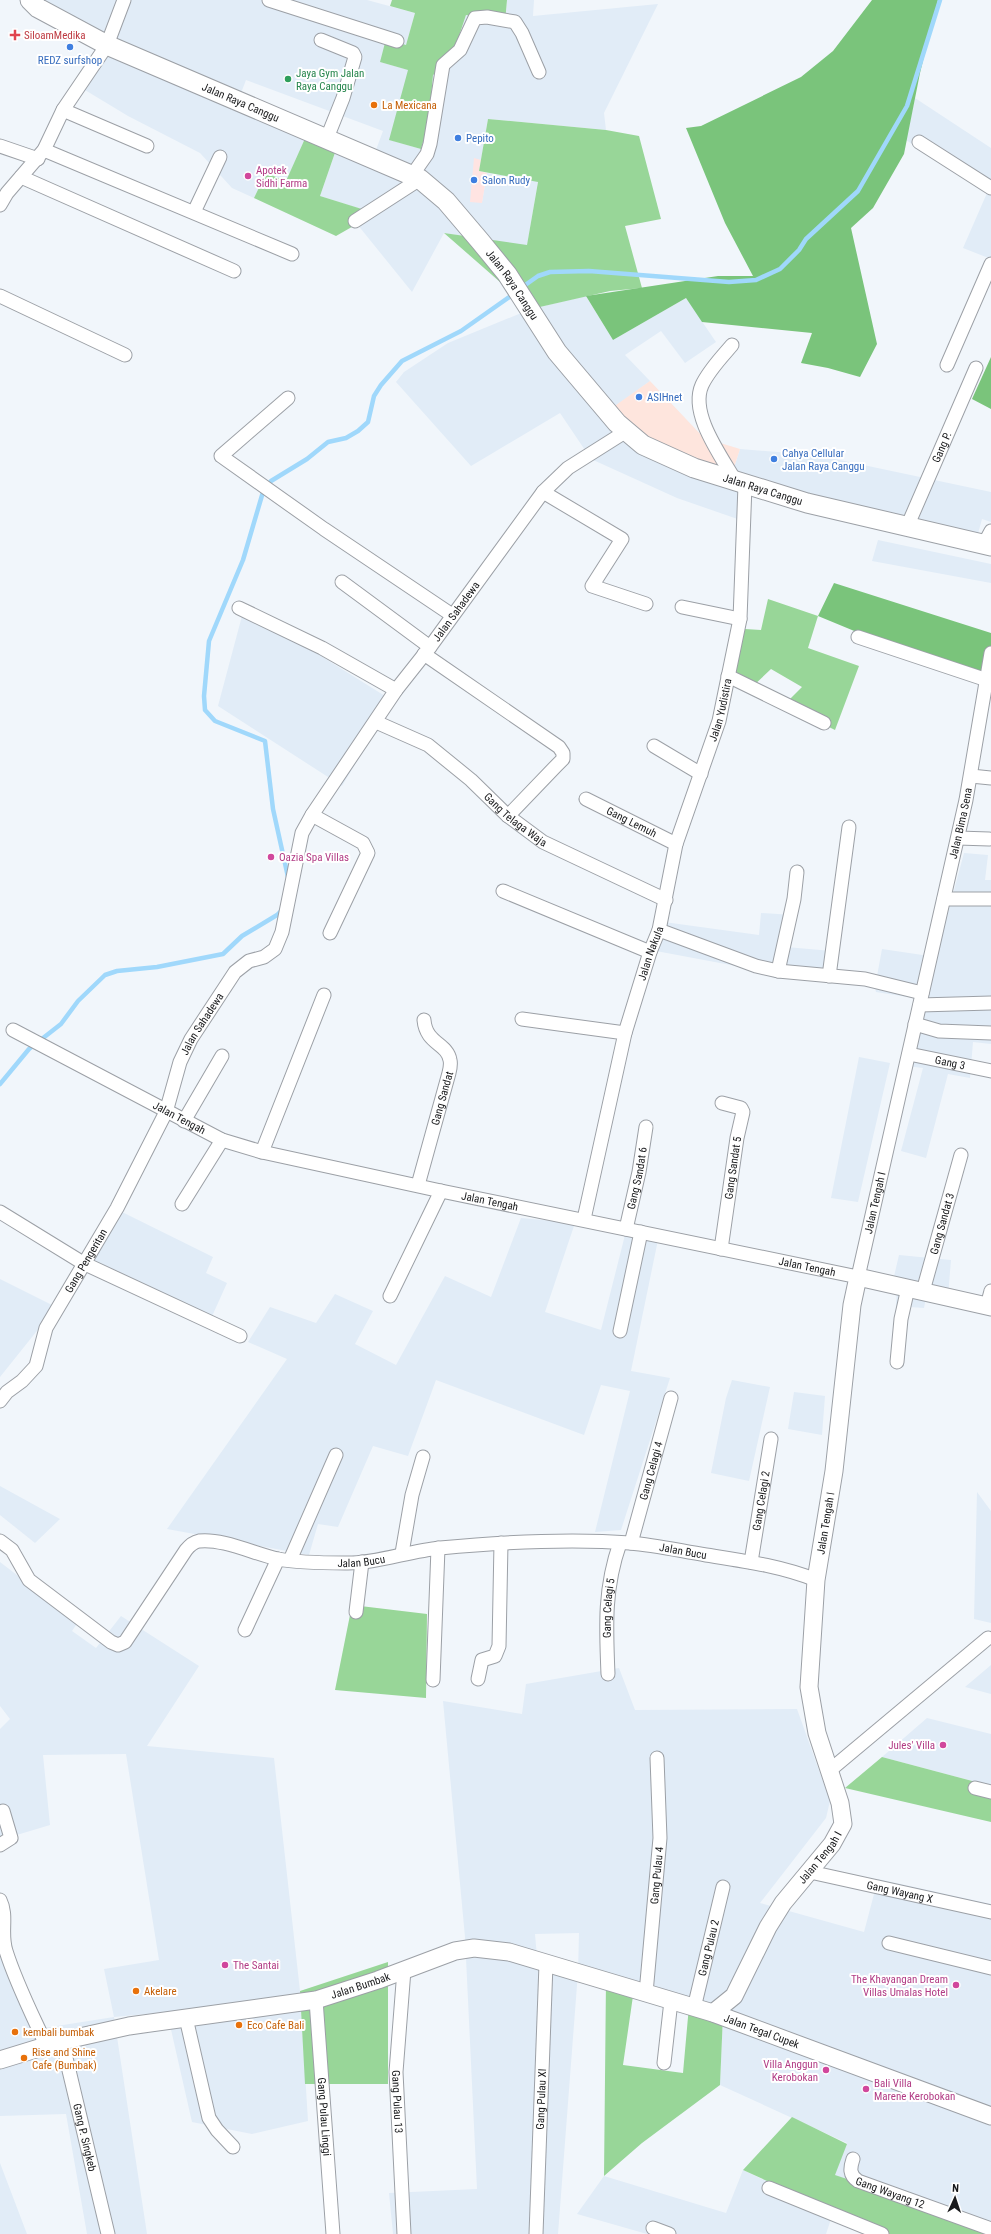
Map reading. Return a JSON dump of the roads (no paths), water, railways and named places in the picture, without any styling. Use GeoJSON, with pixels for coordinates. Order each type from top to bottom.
{"type":"FeatureCollection","features":[{"type":"Feature","properties":{"kind":"main road","name":"Jalan Raya Canggu"},"geometry":{"type":"LineString","coordinates":[[37,2],[107,45],[417,176],[457,213],[507,274],[557,352],[625,432],[642,445],[694,468],[807,503],[907,527],[989,540]]}},
{"type":"Feature","properties":{"kind":"street"},"geometry":{"type":"LineString","coordinates":[[0,205],[7,193],[41,154],[63,110],[107,45],[124,0]]}},
{"type":"Feature","properties":{"kind":"street"},"geometry":{"type":"LineString","coordinates":[[269,0],[397,40]]}},
{"type":"Feature","properties":{"kind":"street"},"geometry":{"type":"LineString","coordinates":[[355,221],[417,176],[430,144],[443,65],[460,50],[475,18],[487,17],[515,22],[522,33],[539,72]]}},
{"type":"Feature","properties":{"kind":"street"},"geometry":{"type":"LineString","coordinates":[[321,40],[353,53],[355,57],[343,98],[327,138]]}},
{"type":"Feature","properties":{"kind":"street"},"geometry":{"type":"LineString","coordinates":[[63,110],[147,146]]}},
{"type":"Feature","properties":{"kind":"street"},"geometry":{"type":"LineString","coordinates":[[919,142],[991,188]]}},
{"type":"Feature","properties":{"kind":"street"},"geometry":{"type":"LineString","coordinates":[[0,146],[41,154],[194,212],[292,254]]}},
{"type":"Feature","properties":{"kind":"street"},"geometry":{"type":"LineString","coordinates":[[194,212],[220,157]]}},
{"type":"Feature","properties":{"kind":"street"},"geometry":{"type":"LineString","coordinates":[[22,177],[234,271]]}},
{"type":"Feature","properties":{"kind":"street"},"geometry":{"type":"LineString","coordinates":[[947,364],[991,264]]}},
{"type":"Feature","properties":{"kind":"street"},"geometry":{"type":"LineString","coordinates":[[0,296],[125,355]]}},
{"type":"Feature","properties":{"kind":"street"},"geometry":{"type":"LineString","coordinates":[[732,345],[710,371],[701,387],[700,406],[702,421],[741,483]]}},
{"type":"Feature","properties":{"kind":"street","name":"Gang P."},"geometry":{"type":"LineString","coordinates":[[907,527],[976,368]]}},
{"type":"Feature","properties":{"kind":"street"},"geometry":{"type":"LineString","coordinates":[[288,398],[221,456],[324,529],[452,615]]}},
{"type":"Feature","properties":{"kind":"street","name":"Jalan Sahadewa"},"geometry":{"type":"LineString","coordinates":[[166,1112],[180,1062],[191,1040],[235,972],[249,961],[264,957],[275,949],[282,932],[302,833],[312,815],[376,722],[396,690],[427,651],[543,492],[568,468],[625,432]]}},
{"type":"Feature","properties":{"kind":"street","name":"Jalan Yudistira"},"geometry":{"type":"LineString","coordinates":[[659,930],[676,844],[719,721],[740,619],[741,483]]}},
{"type":"Feature","properties":{"kind":"street"},"geometry":{"type":"LineString","coordinates":[[543,492],[622,539],[592,586],[646,604]]}},
{"type":"Feature","properties":{"kind":"street"},"geometry":{"type":"LineString","coordinates":[[342,582],[427,651],[559,747],[563,752],[562,759],[557,765],[508,816]]}},
{"type":"Feature","properties":{"kind":"street"},"geometry":{"type":"LineString","coordinates":[[682,607],[740,619]]}},
{"type":"Feature","properties":{"kind":"street"},"geometry":{"type":"LineString","coordinates":[[239,608],[322,648],[396,690]]}},
{"type":"Feature","properties":{"kind":"street"},"geometry":{"type":"LineString","coordinates":[[858,637],[987,680]]}},
{"type":"Feature","properties":{"kind":"street","name":"Jalan Bima Sena"},"geometry":{"type":"LineString","coordinates":[[921,999],[971,776],[990,660]]}},
{"type":"Feature","properties":{"kind":"street"},"geometry":{"type":"LineString","coordinates":[[728,676],[824,723]]}},
{"type":"Feature","properties":{"kind":"street","name":"Gang Telaga Waja"},"geometry":{"type":"LineString","coordinates":[[376,722],[428,745],[471,780],[508,816],[543,842],[666,900]]}},
{"type":"Feature","properties":{"kind":"street"},"geometry":{"type":"LineString","coordinates":[[654,746],[701,774]]}},
{"type":"Feature","properties":{"kind":"street"},"geometry":{"type":"LineString","coordinates":[[971,776],[991,778]]}},
{"type":"Feature","properties":{"kind":"street","name":"Gang Lemuh"},"geometry":{"type":"LineString","coordinates":[[586,800],[676,844]]}},
{"type":"Feature","properties":{"kind":"street"},"geometry":{"type":"LineString","coordinates":[[312,815],[364,843],[368,853],[330,933]]}},
{"type":"Feature","properties":{"kind":"street"},"geometry":{"type":"LineString","coordinates":[[829,976],[849,827]]}},
{"type":"Feature","properties":{"kind":"street"},"geometry":{"type":"LineString","coordinates":[[958,838],[989,839]]}},
{"type":"Feature","properties":{"kind":"street"},"geometry":{"type":"LineString","coordinates":[[778,971],[794,899],[797,872]]}},
{"type":"Feature","properties":{"kind":"street"},"geometry":{"type":"LineString","coordinates":[[503,891],[650,952]]}},
{"type":"Feature","properties":{"kind":"street"},"geometry":{"type":"LineString","coordinates":[[944,899],[991,899]]}},
{"type":"Feature","properties":{"kind":"street","name":"Jalan Nakula"},"geometry":{"type":"LineString","coordinates":[[584,1219],[625,1033],[650,952],[659,930],[756,966],[778,971],[888,984],[921,999],[991,1003]]}},
{"type":"Feature","properties":{"kind":"street"},"geometry":{"type":"LineString","coordinates":[[262,1152],[324,995]]}},
{"type":"Feature","properties":{"kind":"street","name":"Jalan Tengah I"},"geometry":{"type":"LineString","coordinates":[[713,2013],[734,1996],[768,1927],[783,1903],[832,1844],[843,1824],[840,1803],[817,1733],[810,1688],[816,1580],[834,1471],[852,1305],[921,999]]}},
{"type":"Feature","properties":{"kind":"street"},"geometry":{"type":"LineString","coordinates":[[522,1018],[625,1033]]}},
{"type":"Feature","properties":{"kind":"street","name":"Gang Sandat"},"geometry":{"type":"LineString","coordinates":[[418,1185],[450,1073],[450,1060],[447,1053],[428,1034],[424,1020]]}},
{"type":"Feature","properties":{"kind":"street"},"geometry":{"type":"LineString","coordinates":[[916,1024],[939,1031],[991,1033]]}},
{"type":"Feature","properties":{"kind":"street","name":"Jalan Tengah"},"geometry":{"type":"LineString","coordinates":[[13,1030],[166,1112],[222,1140],[262,1152],[441,1191],[584,1219],[916,1290],[990,1301]]}},
{"type":"Feature","properties":{"kind":"street","name":"Gang 3"},"geometry":{"type":"LineString","coordinates":[[909,1054],[991,1072]]}},
{"type":"Feature","properties":{"kind":"street"},"geometry":{"type":"LineString","coordinates":[[184,1121],[222,1056]]}},
{"type":"Feature","properties":{"kind":"street","name":"Gang Sandat 5"},"geometry":{"type":"LineString","coordinates":[[721,1249],[737,1138],[744,1112],[741,1108],[722,1103]]}},
{"type":"Feature","properties":{"kind":"street","name":"Gang Pengeritan"},"geometry":{"type":"LineString","coordinates":[[2,1393],[22,1381],[36,1366],[46,1328],[121,1201],[166,1112]]}},
{"type":"Feature","properties":{"kind":"street","name":"Gang Sandat 6"},"geometry":{"type":"LineString","coordinates":[[626,1229],[639,1172],[646,1127]]}},
{"type":"Feature","properties":{"kind":"street"},"geometry":{"type":"LineString","coordinates":[[182,1204],[222,1140]]}},
{"type":"Feature","properties":{"kind":"street","name":"Gang Sandat 3"},"geometry":{"type":"LineString","coordinates":[[897,1362],[902,1319],[916,1290],[961,1156]]}},
{"type":"Feature","properties":{"kind":"street"},"geometry":{"type":"LineString","coordinates":[[390,1296],[441,1191]]}},
{"type":"Feature","properties":{"kind":"street"},"geometry":{"type":"LineString","coordinates":[[0,1212],[83,1263],[240,1336]]}},
{"type":"Feature","properties":{"kind":"street"},"geometry":{"type":"LineString","coordinates":[[620,1331],[641,1232]]}},
{"type":"Feature","properties":{"kind":"street","name":"Gang Celagi 4"},"geometry":{"type":"LineString","coordinates":[[625,1543],[672,1398]]}},
{"type":"Feature","properties":{"kind":"street","name":"Gang Celagi 2"},"geometry":{"type":"LineString","coordinates":[[751,1562],[771,1439]]}},
{"type":"Feature","properties":{"kind":"street"},"geometry":{"type":"LineString","coordinates":[[245,1630],[284,1560],[336,1455]]}},
{"type":"Feature","properties":{"kind":"street"},"geometry":{"type":"LineString","coordinates":[[402,1553],[412,1495],[423,1457]]}},
{"type":"Feature","properties":{"kind":"street","name":"Jalan Bucu"},"geometry":{"type":"LineString","coordinates":[[0,1541],[12,1550],[29,1580],[118,1646],[125,1642],[191,1544],[199,1541],[210,1541],[284,1560],[343,1563],[362,1562],[402,1553],[438,1548],[501,1543],[561,1541],[625,1543],[751,1562],[792,1571],[816,1580]]}},
{"type":"Feature","properties":{"kind":"street"},"geometry":{"type":"LineString","coordinates":[[478,1679],[482,1660],[495,1656],[500,1646],[501,1543]]}},
{"type":"Feature","properties":{"kind":"street","name":"Gang Celagi 5"},"geometry":{"type":"LineString","coordinates":[[608,1674],[607,1595],[610,1576],[625,1543]]}},
{"type":"Feature","properties":{"kind":"street"},"geometry":{"type":"LineString","coordinates":[[433,1680],[438,1548]]}},
{"type":"Feature","properties":{"kind":"street"},"geometry":{"type":"LineString","coordinates":[[356,1612],[362,1562]]}},
{"type":"Feature","properties":{"kind":"street"},"geometry":{"type":"LineString","coordinates":[[829,1771],[988,1638]]}},
{"type":"Feature","properties":{"kind":"street","name":"Gang Pulau 4"},"geometry":{"type":"LineString","coordinates":[[646,1993],[660,1838],[657,1758]]}},
{"type":"Feature","properties":{"kind":"street"},"geometry":{"type":"LineString","coordinates":[[975,1788],[991,1792]]}},
{"type":"Feature","properties":{"kind":"street"},"geometry":{"type":"LineString","coordinates":[[0,1845],[11,1838],[3,1811]]}},
{"type":"Feature","properties":{"kind":"street","name":"Gang Wayang X"},"geometry":{"type":"LineString","coordinates":[[810,1872],[991,1912]]}},
{"type":"Feature","properties":{"kind":"street","name":"Gang Pulau 2"},"geometry":{"type":"LineString","coordinates":[[694,2008],[723,1887]]}},
{"type":"Feature","properties":{"kind":"street"},"geometry":{"type":"LineString","coordinates":[[0,1900],[5,1915],[3,1933],[6,1950],[46,2045]]}},
{"type":"Feature","properties":{"kind":"street"},"geometry":{"type":"LineString","coordinates":[[889,1943],[991,1968]]}},
{"type":"Feature","properties":{"kind":"street","name":"Jalan Bumbak"},"geometry":{"type":"LineString","coordinates":[[0,2060],[46,2045],[129,2026],[316,2000],[455,1951],[474,1948],[509,1952],[713,2013]]}},
{"type":"Feature","properties":{"kind":"street","name":"Gang Pulau XI"},"geometry":{"type":"LineString","coordinates":[[536,2234],[546,1964]]}},
{"type":"Feature","properties":{"kind":"street","name":"Gang Pulau 13"},"geometry":{"type":"LineString","coordinates":[[404,1970],[396,2072],[404,2234]]}},
{"type":"Feature","properties":{"kind":"street","name":"Gang Pulau Linggi"},"geometry":{"type":"LineString","coordinates":[[316,2000],[333,2234]]}},
{"type":"Feature","properties":{"kind":"street"},"geometry":{"type":"LineString","coordinates":[[664,2063],[671,2001]]}},
{"type":"Feature","properties":{"kind":"street","name":"Jalan Tegal Cupek"},"geometry":{"type":"LineString","coordinates":[[713,2013],[991,2116]]}},
{"type":"Feature","properties":{"kind":"street"},"geometry":{"type":"LineString","coordinates":[[186,2018],[209,2118],[217,2130],[233,2147]]}},
{"type":"Feature","properties":{"kind":"street","name":"Gang P. Singkeb"},"geometry":{"type":"LineString","coordinates":[[62,2041],[108,2234]]}},
{"type":"Feature","properties":{"kind":"street","name":"Gang Wayang 12"},"geometry":{"type":"LineString","coordinates":[[853,2159],[850,2172],[858,2181],[991,2230]]}},
{"type":"Feature","properties":{"kind":"street"},"geometry":{"type":"LineString","coordinates":[[769,2188],[882,2234]]}},
{"type":"Feature","properties":{"kind":"street"},"geometry":{"type":"LineString","coordinates":[[653,2228],[669,2234]]}},
{"type":"Feature","properties":{"kind":"waterway"},"geometry":{"type":"LineString","coordinates":[[521,288],[538,276],[550,272],[589,271],[729,282],[756,280],[780,269],[799,250],[806,239],[858,191],[907,106],[940,0]]}},
{"type":"Feature","properties":{"kind":"waterway"},"geometry":{"type":"LineString","coordinates":[[288,877],[273,809],[265,741],[215,721],[205,710],[204,696],[209,641],[243,560],[263,492],[271,481],[307,459],[328,442],[346,438],[358,431],[368,422],[374,396],[381,385],[402,361],[461,331],[515,293]]}},
{"type":"Feature","properties":{"kind":"waterway"},"geometry":{"type":"LineString","coordinates":[[0,1084],[29,1049],[61,1024],[78,1001],[105,975],[117,971],[157,967],[223,954],[242,936],[277,915],[283,909]]}},
{"type":"Feature","properties":{"kind":"place","name":"SiloamMedika"},"geometry":{"type":"Point","coordinates":[15,35]}},
{"type":"Feature","properties":{"kind":"place","name":"REDZ surfshop"},"geometry":{"type":"Point","coordinates":[70,47]}},
{"type":"Feature","properties":{"kind":"place","name":"Jaya Gym Jalan Raya Canggu"},"geometry":{"type":"Point","coordinates":[288,79]}},
{"type":"Feature","properties":{"kind":"place","name":"La Mexicana"},"geometry":{"type":"Point","coordinates":[374,105]}},
{"type":"Feature","properties":{"kind":"place","name":"Pepito"},"geometry":{"type":"Point","coordinates":[458,138]}},
{"type":"Feature","properties":{"kind":"place","name":"Apotek Sidhi Farma"},"geometry":{"type":"Point","coordinates":[248,176]}},
{"type":"Feature","properties":{"kind":"place","name":"Salon Rudy"},"geometry":{"type":"Point","coordinates":[474,180]}},
{"type":"Feature","properties":{"kind":"place","name":"ASIHnet"},"geometry":{"type":"Point","coordinates":[639,397]}},
{"type":"Feature","properties":{"kind":"place","name":"Cahya Cellular Jalan Raya Canggu"},"geometry":{"type":"Point","coordinates":[774,459]}},
{"type":"Feature","properties":{"kind":"place","name":"Oazia Spa Villas"},"geometry":{"type":"Point","coordinates":[271,857]}},
{"type":"Feature","properties":{"kind":"place","name":"Jules' Villa"},"geometry":{"type":"Point","coordinates":[943,1745]}},
{"type":"Feature","properties":{"kind":"place","name":"The Santai"},"geometry":{"type":"Point","coordinates":[225,1965]}},
{"type":"Feature","properties":{"kind":"place","name":"The Khayangan Dream Villas Umalas Hotel"},"geometry":{"type":"Point","coordinates":[956,1985]}},
{"type":"Feature","properties":{"kind":"place","name":"Akelare"},"geometry":{"type":"Point","coordinates":[136,1991]}},
{"type":"Feature","properties":{"kind":"place","name":"Eco Cafe Bali"},"geometry":{"type":"Point","coordinates":[239,2025]}},
{"type":"Feature","properties":{"kind":"place","name":"kembali bumbak"},"geometry":{"type":"Point","coordinates":[15,2032]}},
{"type":"Feature","properties":{"kind":"place","name":"Rise and Shine Cafe (Bumbak)"},"geometry":{"type":"Point","coordinates":[24,2058]}},
{"type":"Feature","properties":{"kind":"place","name":"Villa Anggun Kerobokan"},"geometry":{"type":"Point","coordinates":[826,2070]}},
{"type":"Feature","properties":{"kind":"place","name":"Bali Villa Marene Kerobokan"},"geometry":{"type":"Point","coordinates":[866,2089]}}]}
